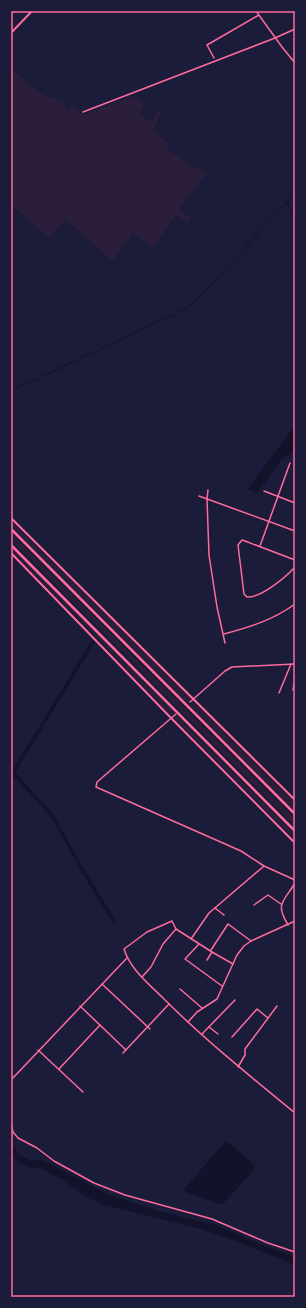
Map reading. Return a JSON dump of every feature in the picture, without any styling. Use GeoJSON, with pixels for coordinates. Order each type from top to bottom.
{"type":"FeatureCollection","features":[{"type":"Feature","properties":{"kind":"highway"},"geometry":{"type":"LineString","coordinates":[[11,529],[295,814]]}},
{"type":"Feature","properties":{"kind":"highway"},"geometry":{"type":"LineString","coordinates":[[11,545],[295,831]]}},
{"type":"Feature","properties":{"kind":"main road"},"geometry":{"type":"LineString","coordinates":[[11,33],[32,11]]}},
{"type":"Feature","properties":{"kind":"main road"},"geometry":{"type":"LineString","coordinates":[[11,518],[194,698],[295,800]]}},
{"type":"Feature","properties":{"kind":"main road"},"geometry":{"type":"LineString","coordinates":[[11,553],[295,843]]}},
{"type":"Feature","properties":{"kind":"street"},"geometry":{"type":"LineString","coordinates":[[256,11],[295,63]]}},
{"type":"Feature","properties":{"kind":"street"},"geometry":{"type":"LineString","coordinates":[[214,58],[207,45],[259,15]]}},
{"type":"Feature","properties":{"kind":"street"},"geometry":{"type":"LineString","coordinates":[[83,112],[276,38],[295,29]]}},
{"type":"Feature","properties":{"kind":"street"},"geometry":{"type":"LineString","coordinates":[[260,546],[290,464]]}},
{"type":"Feature","properties":{"kind":"street"},"geometry":{"type":"LineString","coordinates":[[208,490],[209,555],[217,607],[225,642]]}},
{"type":"Feature","properties":{"kind":"street"},"geometry":{"type":"LineString","coordinates":[[264,491],[295,502]]}},
{"type":"Feature","properties":{"kind":"street"},"geometry":{"type":"LineString","coordinates":[[199,496],[295,531]]}},
{"type":"Feature","properties":{"kind":"street"},"geometry":{"type":"LineString","coordinates":[[295,560],[243,540],[238,545],[242,582],[244,595],[246,597],[252,597],[266,590],[281,580],[295,567]]}},
{"type":"Feature","properties":{"kind":"street"},"geometry":{"type":"LineString","coordinates":[[224,634],[255,626],[295,604]]}},
{"type":"Feature","properties":{"kind":"street"},"geometry":{"type":"LineString","coordinates":[[279,693],[291,664]]}},
{"type":"Feature","properties":{"kind":"street"},"geometry":{"type":"LineString","coordinates":[[190,702],[230,668],[239,666],[295,664]]}},
{"type":"Feature","properties":{"kind":"street"},"geometry":{"type":"LineString","coordinates":[[292,690],[295,680]]}},
{"type":"Feature","properties":{"kind":"street"},"geometry":{"type":"LineString","coordinates":[[176,714],[97,782],[96,787],[241,851],[264,866],[295,880]]}},
{"type":"Feature","properties":{"kind":"street"},"geometry":{"type":"LineString","coordinates":[[192,939],[209,913],[264,866]]}},
{"type":"Feature","properties":{"kind":"street"},"geometry":{"type":"LineString","coordinates":[[288,925],[280,908],[281,904],[295,883]]}},
{"type":"Feature","properties":{"kind":"street"},"geometry":{"type":"LineString","coordinates":[[254,905],[268,895],[281,904]]}},
{"type":"Feature","properties":{"kind":"street"},"geometry":{"type":"LineString","coordinates":[[215,908],[224,915]]}},
{"type":"Feature","properties":{"kind":"street"},"geometry":{"type":"LineString","coordinates":[[233,964],[176,929],[172,921],[147,932],[124,949],[127,958],[142,977],[169,1004],[238,1067],[295,1113]]}},
{"type":"Feature","properties":{"kind":"street"},"geometry":{"type":"LineString","coordinates":[[188,1022],[197,1012],[216,999],[240,950],[251,942],[295,921]]}},
{"type":"Feature","properties":{"kind":"street"},"geometry":{"type":"LineString","coordinates":[[207,960],[228,924],[251,942]]}},
{"type":"Feature","properties":{"kind":"street"},"geometry":{"type":"LineString","coordinates":[[142,977],[151,967],[163,944],[176,929]]}},
{"type":"Feature","properties":{"kind":"street"},"geometry":{"type":"LineString","coordinates":[[199,944],[185,959],[222,986]]}},
{"type":"Feature","properties":{"kind":"street"},"geometry":{"type":"LineString","coordinates":[[11,1080],[127,958]]}},
{"type":"Feature","properties":{"kind":"street"},"geometry":{"type":"LineString","coordinates":[[102,984],[150,1029]]}},
{"type":"Feature","properties":{"kind":"street"},"geometry":{"type":"LineString","coordinates":[[180,989],[202,1008]]}},
{"type":"Feature","properties":{"kind":"street"},"geometry":{"type":"LineString","coordinates":[[202,1034],[235,1000]]}},
{"type":"Feature","properties":{"kind":"street"},"geometry":{"type":"LineString","coordinates":[[123,1053],[169,1004]]}},
{"type":"Feature","properties":{"kind":"street"},"geometry":{"type":"LineString","coordinates":[[80,1006],[126,1050]]}},
{"type":"Feature","properties":{"kind":"street"},"geometry":{"type":"LineString","coordinates":[[238,1067],[245,1055],[245,1049],[277,1006]]}},
{"type":"Feature","properties":{"kind":"street"},"geometry":{"type":"LineString","coordinates":[[232,1037],[258,1009],[268,1018]]}},
{"type":"Feature","properties":{"kind":"street"},"geometry":{"type":"LineString","coordinates":[[59,1068],[100,1025]]}},
{"type":"Feature","properties":{"kind":"street"},"geometry":{"type":"LineString","coordinates":[[209,1027],[218,1034]]}},
{"type":"Feature","properties":{"kind":"street"},"geometry":{"type":"LineString","coordinates":[[38,1050],[83,1092]]}},
{"type":"Feature","properties":{"kind":"street"},"geometry":{"type":"LineString","coordinates":[[11,1123],[13,1132],[18,1138],[37,1148],[54,1161],[94,1183],[125,1196],[212,1220],[272,1245],[295,1252]]}},
{"type":"Feature","properties":{"kind":"shaded area"},"geometry":{"type":"Polygon","coordinates":[[[11,69],[40,93],[59,101],[61,100],[67,109],[73,106],[83,115],[133,96],[144,104],[139,114],[152,122],[157,111],[161,113],[153,131],[169,143],[166,148],[194,169],[199,167],[206,173],[179,210],[191,218],[187,223],[176,214],[154,247],[133,233],[112,261],[66,219],[49,238],[13,206],[11,207],[11,69]]]}},
{"type":"Feature","properties":{"kind":"shaded area"},"geometry":{"type":"Polygon","coordinates":[[[295,425],[295,441],[291,453],[282,459],[257,493],[248,489],[295,425]]]}},
{"type":"Feature","properties":{"kind":"shaded area"},"geometry":{"type":"Polygon","coordinates":[[[11,521],[188,695],[191,699],[189,701],[186,702],[11,526],[11,521]]]}},
{"type":"Feature","properties":{"kind":"shaded area"},"geometry":{"type":"Polygon","coordinates":[[[11,533],[295,819],[295,826],[11,540],[11,533]]]}},
{"type":"Feature","properties":{"kind":"shaded area"},"geometry":{"type":"Polygon","coordinates":[[[11,547],[175,712],[174,714],[172,715],[168,713],[92,632],[11,551],[11,547]]]}},
{"type":"Feature","properties":{"kind":"shaded area"},"geometry":{"type":"Polygon","coordinates":[[[193,702],[295,803],[295,811],[189,705],[193,702]]]}},
{"type":"Feature","properties":{"kind":"shaded area"},"geometry":{"type":"Polygon","coordinates":[[[176,715],[295,834],[295,840],[174,718],[176,715]]]}},
{"type":"Feature","properties":{"kind":"shaded area"},"geometry":{"type":"Polygon","coordinates":[[[225,1142],[228,1142],[251,1162],[255,1167],[252,1172],[222,1205],[186,1192],[184,1189],[225,1142]]]}},
{"type":"Feature","properties":{"kind":"shaded area"},"geometry":{"type":"Polygon","coordinates":[[[11,1143],[20,1155],[29,1160],[43,1161],[107,1194],[158,1211],[215,1225],[295,1257],[295,1265],[228,1238],[201,1229],[104,1205],[88,1198],[63,1180],[42,1169],[29,1167],[22,1164],[11,1156],[11,1143]]]}},
{"type":"Feature","properties":{"kind":"waterway"},"geometry":{"type":"LineString","coordinates":[[11,391],[185,309],[195,302],[295,193]]}},
{"type":"Feature","properties":{"kind":"waterway"},"geometry":{"type":"LineString","coordinates":[[287,203],[295,219]]}},
{"type":"Feature","properties":{"kind":"waterway"},"geometry":{"type":"LineString","coordinates":[[11,776],[93,642]]}},
{"type":"Feature","properties":{"kind":"waterway"},"geometry":{"type":"LineString","coordinates":[[13,773],[51,814],[89,881],[114,921]]}}]}
